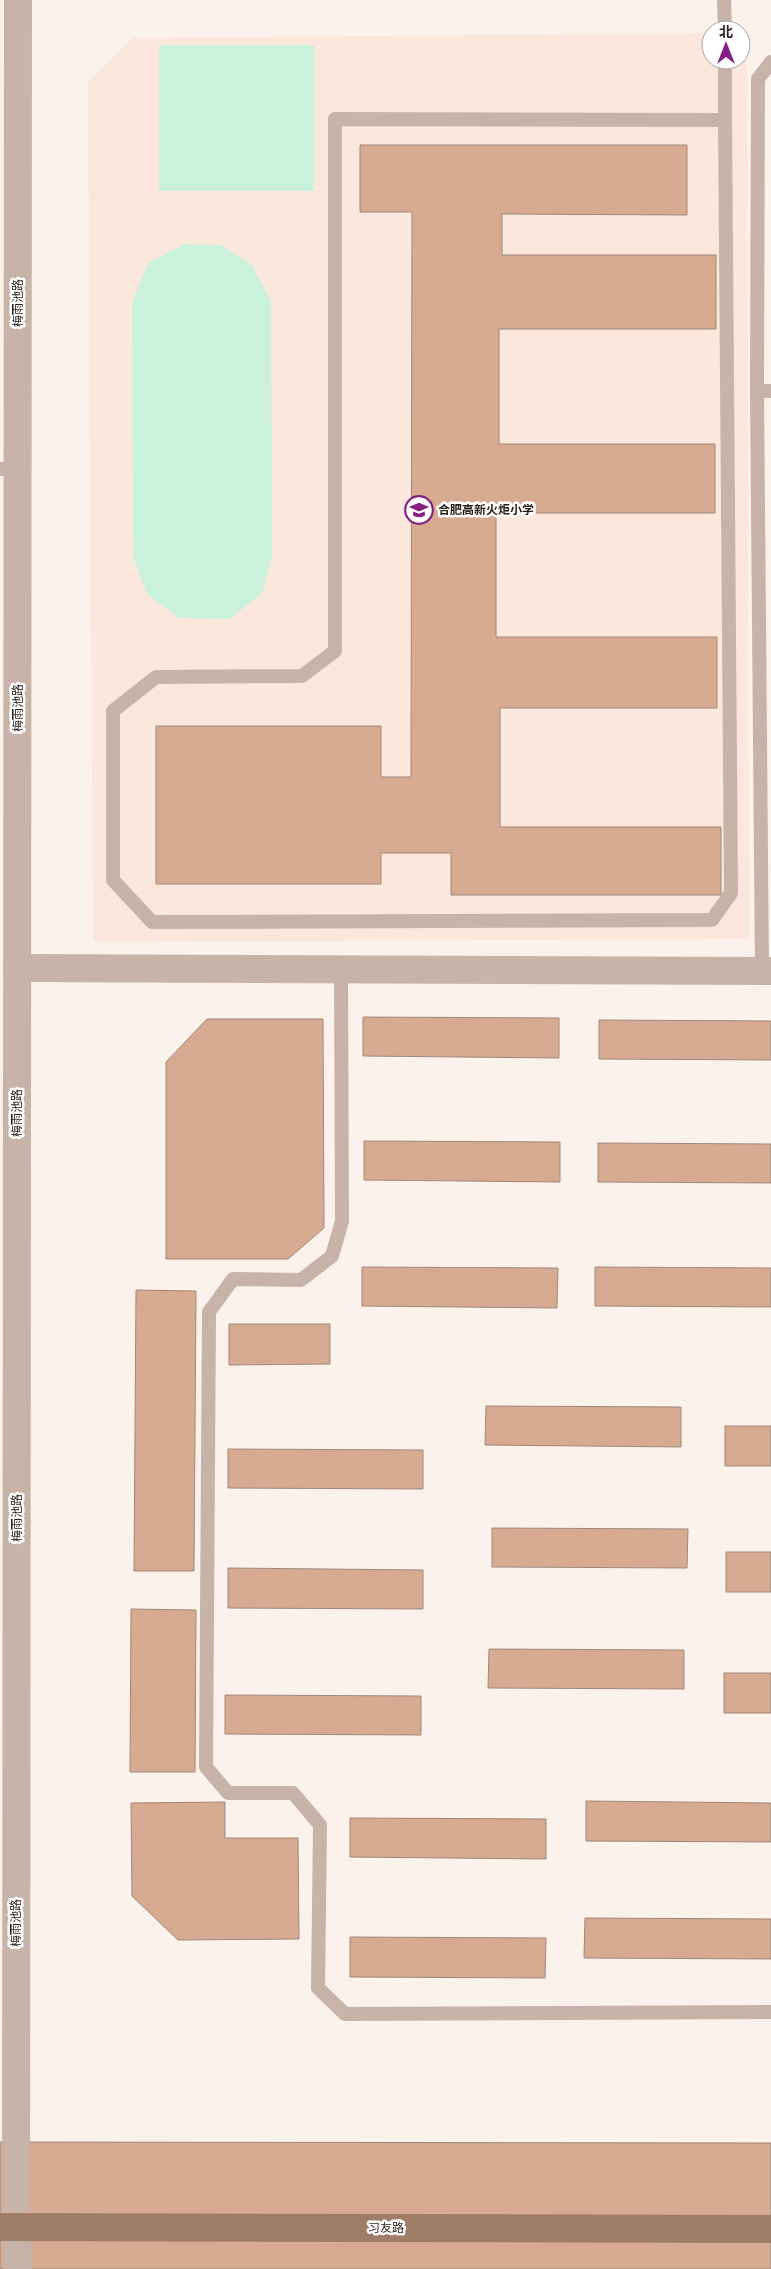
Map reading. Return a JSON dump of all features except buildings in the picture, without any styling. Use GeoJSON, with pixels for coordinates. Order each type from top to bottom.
{"type":"FeatureCollection","features":[{"type":"Feature","properties":{"kind":"main road","name":"习友路"},"geometry":{"type":"LineString","coordinates":[[8,2227],[771,2229]]}},
{"type":"Feature","properties":{"kind":"street","name":"梅雨池路"},"geometry":{"type":"LineString","coordinates":[[18,0],[9,469],[17,968],[8,1530],[8,2227],[18,2269]]}},
{"type":"Feature","properties":{"kind":"street"},"geometry":{"type":"LineString","coordinates":[[17,968],[766,971]]}},
{"type":"Feature","properties":{"kind":"lane"},"geometry":{"type":"LineString","coordinates":[[724,0],[724,20]]}},
{"type":"Feature","properties":{"kind":"lane"},"geometry":{"type":"LineString","coordinates":[[766,971],[764,391],[758,79],[771,62]]}},
{"type":"Feature","properties":{"kind":"lane"},"geometry":{"type":"LineString","coordinates":[[725,70],[731,893],[712,920],[152,922],[113,880],[113,710],[156,677],[302,676],[334,651],[335,119],[725,120]]}},
{"type":"Feature","properties":{"kind":"lane"},"geometry":{"type":"LineString","coordinates":[[340,969],[342,1221],[332,1256],[301,1280],[233,1279],[209,1312],[206,1768],[228,1793],[293,1794],[320,1825],[318,1988],[345,2014],[770,2013]]}},
{"type":"Feature","properties":{"kind":"shaded area","name":"合肥高新火炬小学"},"geometry":{"type":"Polygon","coordinates":[[[701,33],[701,70],[747,70],[749,939],[93,942],[88,81],[133,38],[701,33]]]}},
{"type":"Feature","properties":{"kind":"green space"},"geometry":{"type":"Polygon","coordinates":[[[159,45],[314,45],[314,191],[159,191],[159,45]]]}},
{"type":"Feature","properties":{"kind":"green space"},"geometry":{"type":"Polygon","coordinates":[[[185,244],[221,245],[251,264],[271,301],[272,556],[262,593],[230,619],[179,618],[147,594],[133,557],[132,302],[149,262],[185,244]]]}},
{"type":"Feature","properties":{"kind":"place","name":"合肥高新火炬小学"},"geometry":{"type":"Point","coordinates":[419,510]}}]}
